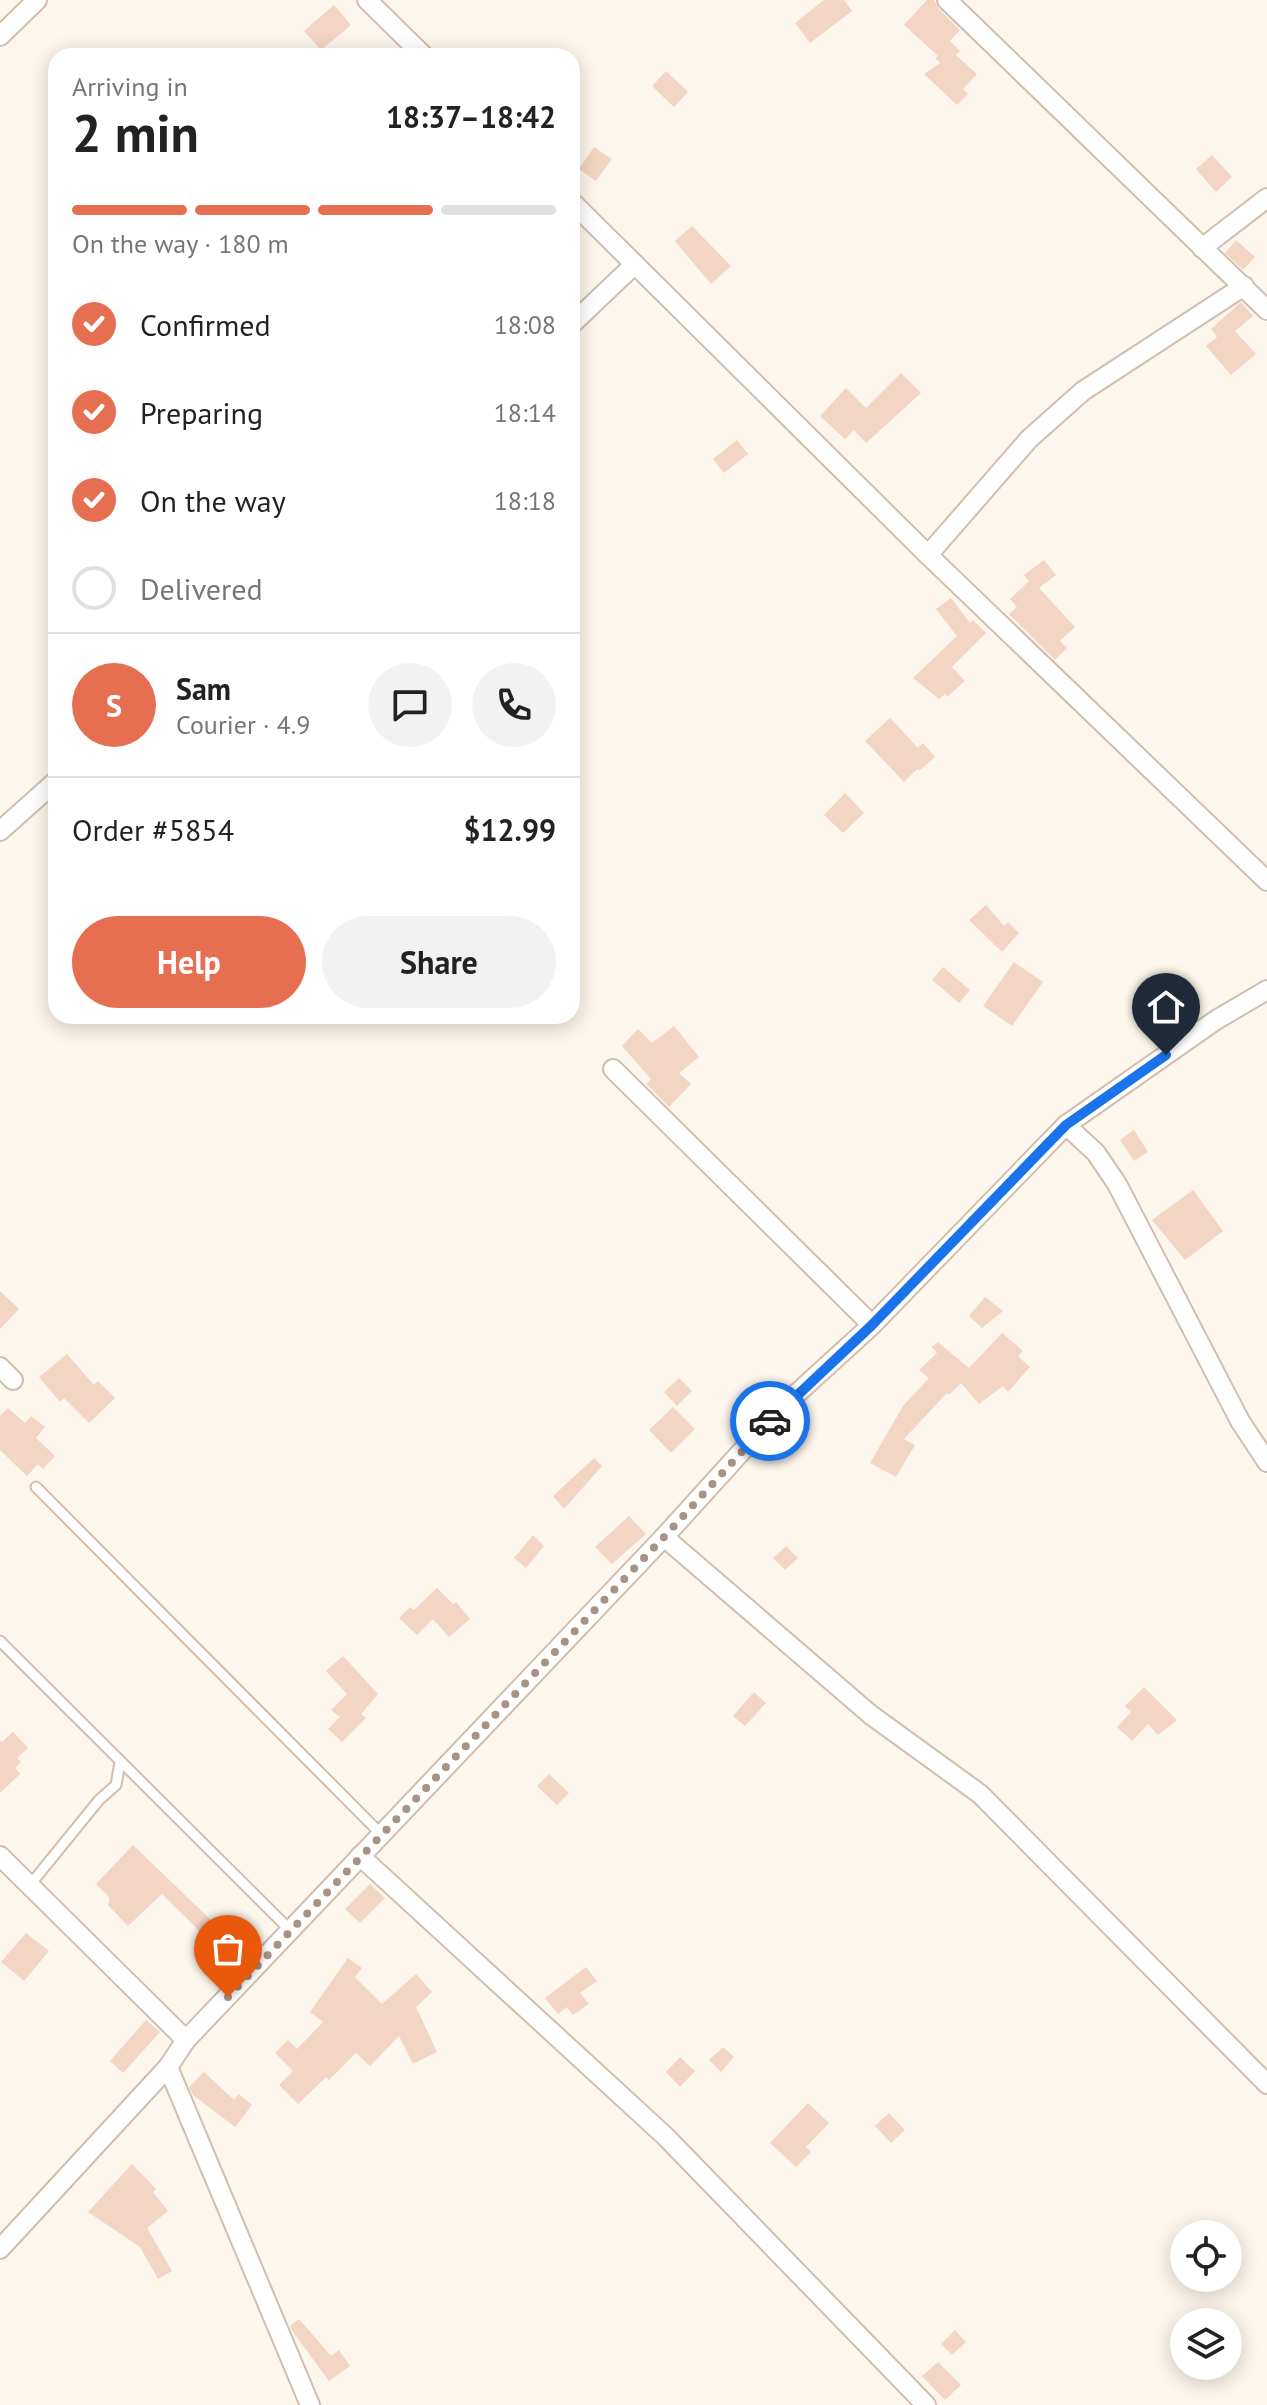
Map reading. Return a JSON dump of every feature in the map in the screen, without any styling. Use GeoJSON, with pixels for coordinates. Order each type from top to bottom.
{"type":"FeatureCollection","features":[{"type":"Feature","properties":{"kind":"street"},"geometry":{"type":"LineString","coordinates":[[0,36],[37,0]]}},
{"type":"Feature","properties":{"kind":"street"},"geometry":{"type":"LineString","coordinates":[[367,0],[416,48]]}},
{"type":"Feature","properties":{"kind":"street"},"geometry":{"type":"LineString","coordinates":[[947,0],[1267,310]]}},
{"type":"Feature","properties":{"kind":"street"},"geometry":{"type":"LineString","coordinates":[[1202,248],[1267,198]]}},
{"type":"Feature","properties":{"kind":"street"},"geometry":{"type":"LineString","coordinates":[[580,210],[928,555],[1267,881]]}},
{"type":"Feature","properties":{"kind":"street"},"geometry":{"type":"LineString","coordinates":[[580,316],[635,264]]}},
{"type":"Feature","properties":{"kind":"street"},"geometry":{"type":"LineString","coordinates":[[928,555],[1029,439],[1083,391],[1244,286]]}},
{"type":"Feature","properties":{"kind":"street"},"geometry":{"type":"LineString","coordinates":[[0,831],[48,788]]}},
{"type":"Feature","properties":{"kind":"street"},"geometry":{"type":"LineString","coordinates":[[0,2249],[168,2067],[186,2040],[664,1537],[781,1408],[872,1325],[1066,1125],[1216,1020],[1267,990]]}},
{"type":"Feature","properties":{"kind":"street"},"geometry":{"type":"LineString","coordinates":[[613,1069],[872,1325]]}},
{"type":"Feature","properties":{"kind":"street"},"geometry":{"type":"LineString","coordinates":[[1066,1125],[1096,1153],[1117,1184],[1240,1421],[1267,1462]]}},
{"type":"Feature","properties":{"kind":"street"},"geometry":{"type":"LineString","coordinates":[[664,1537],[871,1715],[980,1794],[1267,2084]]}},
{"type":"Feature","properties":{"kind":"street"},"geometry":{"type":"LineString","coordinates":[[0,1856],[186,2040]]}},
{"type":"Feature","properties":{"kind":"street"},"geometry":{"type":"LineString","coordinates":[[360,1856],[665,2136],[926,2405]]}},
{"type":"Feature","properties":{"kind":"street"},"geometry":{"type":"LineString","coordinates":[[168,2067],[310,2405]]}},
{"type":"Feature","properties":{"kind":"lane"},"geometry":{"type":"LineString","coordinates":[[36,1487],[381,1834]]}},
{"type":"Feature","properties":{"kind":"lane"},"geometry":{"type":"LineString","coordinates":[[0,1641],[291,1931]]}},
{"type":"Feature","properties":{"kind":"lane"},"geometry":{"type":"LineString","coordinates":[[30,1885],[99,1800],[116,1785],[120,1762]]}},
{"type":"Feature","properties":{"kind":"building"},"geometry":{"type":"Polygon","coordinates":[[[824,0],[844,0],[852,11],[810,43],[795,23],[824,0]]]}},
{"type":"Feature","properties":{"kind":"building"},"geometry":{"type":"Polygon","coordinates":[[[927,0],[934,0],[960,30],[950,41],[960,51],[956,55],[977,74],[963,89],[968,94],[957,105],[924,74],[940,63],[935,58],[938,56],[904,25],[927,0]]]}},
{"type":"Feature","properties":{"kind":"building"},"geometry":{"type":"Polygon","coordinates":[[[334,5],[351,25],[323,48],[319,48],[304,31],[334,5]]]}},
{"type":"Feature","properties":{"kind":"building"},"geometry":{"type":"Polygon","coordinates":[[[666,71],[688,92],[674,107],[652,86],[666,71]]]}},
{"type":"Feature","properties":{"kind":"building"},"geometry":{"type":"Polygon","coordinates":[[[594,147],[612,159],[596,181],[580,168],[594,147]]]}},
{"type":"Feature","properties":{"kind":"building"},"geometry":{"type":"Polygon","coordinates":[[[1212,155],[1232,177],[1216,192],[1196,169],[1212,155]]]}},
{"type":"Feature","properties":{"kind":"building"},"geometry":{"type":"Polygon","coordinates":[[[692,226],[731,266],[711,284],[675,241],[692,226]]]}},
{"type":"Feature","properties":{"kind":"building"},"geometry":{"type":"Polygon","coordinates":[[[1236,240],[1255,257],[1243,270],[1225,253],[1236,240]]]}},
{"type":"Feature","properties":{"kind":"building"},"geometry":{"type":"Polygon","coordinates":[[[1241,302],[1253,316],[1235,331],[1256,354],[1231,375],[1206,346],[1217,337],[1211,329],[1241,302]]]}},
{"type":"Feature","properties":{"kind":"building"},"geometry":{"type":"Polygon","coordinates":[[[901,373],[921,393],[866,443],[854,430],[845,439],[820,416],[846,388],[866,408],[901,373]]]}},
{"type":"Feature","properties":{"kind":"building"},"geometry":{"type":"Polygon","coordinates":[[[737,440],[748,454],[724,473],[713,459],[737,440]]]}},
{"type":"Feature","properties":{"kind":"building"},"geometry":{"type":"Polygon","coordinates":[[[1044,560],[1056,575],[1039,588],[1075,627],[1060,641],[1067,648],[1055,660],[1009,614],[1017,607],[1010,599],[1029,581],[1024,575],[1044,560]]]}},
{"type":"Feature","properties":{"kind":"building"},"geometry":{"type":"Polygon","coordinates":[[[951,598],[970,623],[973,620],[986,633],[952,667],[965,681],[947,697],[945,694],[939,699],[913,678],[957,636],[936,609],[951,598]]]}},
{"type":"Feature","properties":{"kind":"building"},"geometry":{"type":"Polygon","coordinates":[[[890,718],[918,748],[923,743],[935,757],[904,782],[865,741],[890,718]]]}},
{"type":"Feature","properties":{"kind":"building"},"geometry":{"type":"Polygon","coordinates":[[[845,793],[864,813],[843,833],[824,815],[845,793]]]}},
{"type":"Feature","properties":{"kind":"building"},"geometry":{"type":"Polygon","coordinates":[[[986,905],[1004,926],[1008,922],[1019,933],[1002,952],[969,920],[986,905]]]}},
{"type":"Feature","properties":{"kind":"building"},"geometry":{"type":"Polygon","coordinates":[[[1014,962],[1043,982],[1012,1026],[983,1006],[1014,962]]]}},
{"type":"Feature","properties":{"kind":"building"},"geometry":{"type":"Polygon","coordinates":[[[943,967],[970,990],[959,1003],[932,980],[943,967]]]}},
{"type":"Feature","properties":{"kind":"building"},"geometry":{"type":"Polygon","coordinates":[[[674,1026],[699,1057],[679,1073],[691,1084],[669,1107],[646,1084],[651,1079],[622,1046],[638,1029],[652,1043],[674,1026]]]}},
{"type":"Feature","properties":{"kind":"building"},"geometry":{"type":"Polygon","coordinates":[[[1134,1130],[1148,1152],[1134,1161],[1120,1140],[1134,1130]]]}},
{"type":"Feature","properties":{"kind":"building"},"geometry":{"type":"Polygon","coordinates":[[[1193,1190],[1223,1231],[1185,1260],[1152,1220],[1193,1190]]]}},
{"type":"Feature","properties":{"kind":"building"},"geometry":{"type":"Polygon","coordinates":[[[0,1291],[19,1309],[0,1329],[0,1291]]]}},
{"type":"Feature","properties":{"kind":"building"},"geometry":{"type":"Polygon","coordinates":[[[985,1297],[1003,1311],[982,1328],[969,1316],[985,1297]]]}},
{"type":"Feature","properties":{"kind":"building"},"geometry":{"type":"Polygon","coordinates":[[[1002,1333],[1023,1351],[1018,1356],[1030,1367],[1008,1392],[1003,1386],[979,1404],[961,1383],[949,1395],[947,1393],[904,1439],[915,1445],[896,1477],[870,1463],[903,1406],[929,1378],[919,1370],[937,1353],[932,1347],[938,1342],[969,1368],[1002,1333]]]}},
{"type":"Feature","properties":{"kind":"building"},"geometry":{"type":"Polygon","coordinates":[[[67,1354],[94,1385],[98,1381],[115,1398],[89,1423],[64,1398],[60,1402],[39,1377],[67,1354]]]}},
{"type":"Feature","properties":{"kind":"building"},"geometry":{"type":"Polygon","coordinates":[[[679,1378],[692,1391],[677,1406],[664,1392],[679,1378]]]}},
{"type":"Feature","properties":{"kind":"building"},"geometry":{"type":"Polygon","coordinates":[[[673,1407],[695,1429],[671,1453],[649,1430],[673,1407]]]}},
{"type":"Feature","properties":{"kind":"building"},"geometry":{"type":"Polygon","coordinates":[[[8,1408],[25,1423],[31,1416],[45,1427],[36,1438],[55,1456],[43,1469],[38,1464],[27,1476],[0,1450],[0,1416],[8,1408]]]}},
{"type":"Feature","properties":{"kind":"building"},"geometry":{"type":"Polygon","coordinates":[[[594,1458],[602,1466],[564,1509],[553,1496],[594,1458]]]}},
{"type":"Feature","properties":{"kind":"building"},"geometry":{"type":"Polygon","coordinates":[[[629,1516],[646,1534],[612,1564],[595,1547],[629,1516]]]}},
{"type":"Feature","properties":{"kind":"building"},"geometry":{"type":"Polygon","coordinates":[[[533,1535],[544,1546],[526,1568],[514,1558],[533,1535]]]}},
{"type":"Feature","properties":{"kind":"building"},"geometry":{"type":"Polygon","coordinates":[[[786,1546],[798,1558],[785,1570],[773,1558],[786,1546]]]}},
{"type":"Feature","properties":{"kind":"building"},"geometry":{"type":"Polygon","coordinates":[[[437,1588],[453,1604],[456,1602],[470,1619],[449,1637],[433,1619],[417,1635],[399,1618],[410,1607],[414,1610],[437,1588]]]}},
{"type":"Feature","properties":{"kind":"building"},"geometry":{"type":"Polygon","coordinates":[[[343,1656],[378,1694],[361,1714],[366,1718],[342,1742],[328,1729],[340,1717],[331,1710],[347,1694],[326,1671],[343,1656]]]}},
{"type":"Feature","properties":{"kind":"building"},"geometry":{"type":"Polygon","coordinates":[[[1144,1687],[1177,1720],[1158,1735],[1148,1724],[1132,1741],[1117,1727],[1131,1712],[1125,1706],[1144,1687]]]}},
{"type":"Feature","properties":{"kind":"building"},"geometry":{"type":"Polygon","coordinates":[[[754,1692],[766,1703],[745,1726],[733,1716],[754,1692]]]}},
{"type":"Feature","properties":{"kind":"building"},"geometry":{"type":"Polygon","coordinates":[[[13,1732],[28,1748],[17,1758],[21,1762],[15,1768],[20,1774],[0,1793],[0,1740],[2,1742],[13,1732]]]}},
{"type":"Feature","properties":{"kind":"building"},"geometry":{"type":"Polygon","coordinates":[[[549,1774],[569,1793],[557,1805],[537,1786],[549,1774]]]}},
{"type":"Feature","properties":{"kind":"building"},"geometry":{"type":"Polygon","coordinates":[[[133,1845],[242,1950],[213,1980],[200,1967],[219,1950],[162,1894],[128,1926],[108,1905],[110,1898],[96,1884],[133,1845]]]}},
{"type":"Feature","properties":{"kind":"building"},"geometry":{"type":"Polygon","coordinates":[[[370,1884],[385,1898],[360,1923],[345,1909],[370,1884]]]}},
{"type":"Feature","properties":{"kind":"building"},"geometry":{"type":"Polygon","coordinates":[[[26,1933],[49,1951],[24,1981],[1,1962],[26,1933]]]}},
{"type":"Feature","properties":{"kind":"building"},"geometry":{"type":"Polygon","coordinates":[[[348,1958],[362,1968],[355,1977],[382,2004],[416,1974],[432,1992],[416,2007],[437,2052],[413,2064],[399,2036],[370,2066],[356,2053],[329,2080],[326,2077],[298,2104],[279,2085],[293,2071],[275,2053],[288,2040],[297,2049],[323,2022],[310,2012],[348,1958]]]}},
{"type":"Feature","properties":{"kind":"building"},"geometry":{"type":"Polygon","coordinates":[[[586,1967],[597,1981],[580,1993],[589,2004],[573,2015],[567,2007],[558,2014],[545,1998],[586,1967]]]}},
{"type":"Feature","properties":{"kind":"building"},"geometry":{"type":"Polygon","coordinates":[[[146,2020],[160,2032],[123,2073],[110,2061],[146,2020]]]}},
{"type":"Feature","properties":{"kind":"building"},"geometry":{"type":"Polygon","coordinates":[[[723,2047],[734,2057],[721,2072],[709,2060],[723,2047]]]}},
{"type":"Feature","properties":{"kind":"building"},"geometry":{"type":"Polygon","coordinates":[[[680,2057],[695,2071],[680,2087],[666,2072],[680,2057]]]}},
{"type":"Feature","properties":{"kind":"building"},"geometry":{"type":"Polygon","coordinates":[[[204,2072],[234,2100],[239,2094],[252,2105],[235,2127],[193,2095],[189,2087],[204,2072]]]}},
{"type":"Feature","properties":{"kind":"building"},"geometry":{"type":"Polygon","coordinates":[[[808,2103],[829,2123],[806,2147],[811,2152],[796,2167],[770,2143],[808,2103]]]}},
{"type":"Feature","properties":{"kind":"building"},"geometry":{"type":"Polygon","coordinates":[[[889,2113],[905,2130],[891,2143],[875,2126],[889,2113]]]}},
{"type":"Feature","properties":{"kind":"building"},"geometry":{"type":"Polygon","coordinates":[[[132,2164],[156,2189],[153,2192],[168,2211],[147,2228],[172,2271],[158,2279],[140,2247],[88,2212],[132,2164]]]}},
{"type":"Feature","properties":{"kind":"building"},"geometry":{"type":"Polygon","coordinates":[[[299,2319],[331,2356],[339,2350],[350,2366],[329,2381],[291,2329],[290,2326],[299,2319]]]}},
{"type":"Feature","properties":{"kind":"building"},"geometry":{"type":"Polygon","coordinates":[[[955,2330],[966,2342],[952,2355],[941,2344],[955,2330]]]}},
{"type":"Feature","properties":{"kind":"building"},"geometry":{"type":"Polygon","coordinates":[[[938,2362],[961,2385],[945,2400],[922,2376],[938,2362]]]}},
{"type":"Feature","properties":{"kind":"way so far"},"geometry":{"type":"LineString","coordinates":[[228,1997],[770,1421]]}},
{"type":"Feature","properties":{"kind":"route"},"geometry":{"type":"LineString","coordinates":[[770,1421],[872,1325],[1066,1125],[1166,1055]]}}]}
